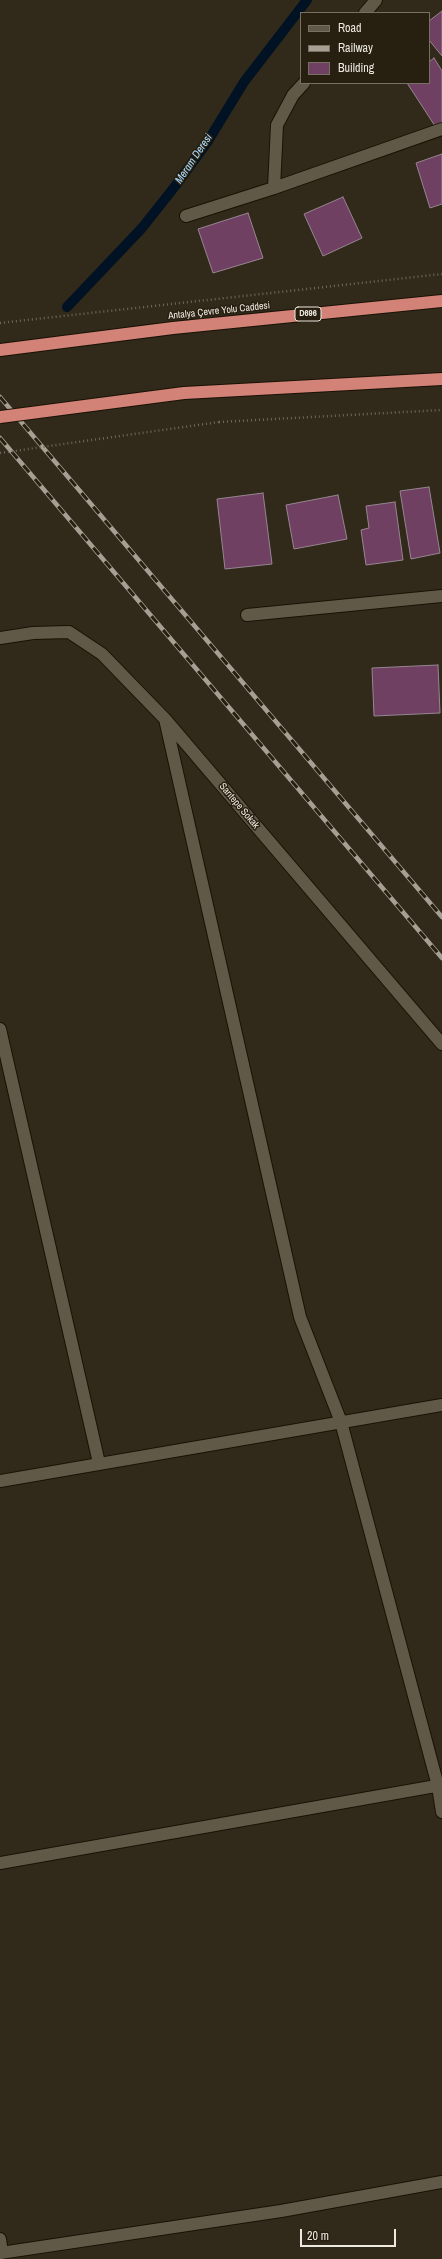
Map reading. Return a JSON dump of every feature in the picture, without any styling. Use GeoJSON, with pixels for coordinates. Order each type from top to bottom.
{"type":"FeatureCollection","features":[{"type":"Feature","properties":{"kind":"highway","name":"Antalya Çevre Yolu Caddesi"},"geometry":{"type":"LineString","coordinates":[[0,350],[173,328],[442,301]]}},
{"type":"Feature","properties":{"kind":"highway"},"geometry":{"type":"LineString","coordinates":[[0,417],[184,393],[442,379]]}},
{"type":"Feature","properties":{"kind":"street"},"geometry":{"type":"LineString","coordinates":[[366,12],[376,0]]}},
{"type":"Feature","properties":{"kind":"street"},"geometry":{"type":"LineString","coordinates":[[274,188],[277,125],[293,95],[303,84]]}},
{"type":"Feature","properties":{"kind":"street"},"geometry":{"type":"LineString","coordinates":[[186,216],[274,188],[442,129]]}},
{"type":"Feature","properties":{"kind":"street"},"geometry":{"type":"LineString","coordinates":[[246,614],[442,596]]}},
{"type":"Feature","properties":{"kind":"street","name":"Sarıtepe Sokak"},"geometry":{"type":"LineString","coordinates":[[0,638],[33,633],[69,632],[102,654],[165,719],[442,1044]]}},
{"type":"Feature","properties":{"kind":"street"},"geometry":{"type":"LineString","coordinates":[[165,719],[300,1317],[341,1422],[440,1785],[442,1812]]}},
{"type":"Feature","properties":{"kind":"street"},"geometry":{"type":"LineString","coordinates":[[0,1029],[99,1464]]}},
{"type":"Feature","properties":{"kind":"street"},"geometry":{"type":"LineString","coordinates":[[0,1480],[442,1405]]}},
{"type":"Feature","properties":{"kind":"street"},"geometry":{"type":"LineString","coordinates":[[0,1863],[440,1785]]}},
{"type":"Feature","properties":{"kind":"street"},"geometry":{"type":"LineString","coordinates":[[0,2239],[1,2253],[281,2211],[442,2182]]}},
{"type":"Feature","properties":{"kind":"path"},"geometry":{"type":"LineString","coordinates":[[0,323],[151,305],[442,274]]}},
{"type":"Feature","properties":{"kind":"path"},"geometry":{"type":"LineString","coordinates":[[0,453],[220,422],[442,410]]}},
{"type":"Feature","properties":{"kind":"building"},"geometry":{"type":"Polygon","coordinates":[[[442,11],[442,56],[430,41],[430,20],[442,11]]]}},
{"type":"Feature","properties":{"kind":"building"},"geometry":{"type":"Polygon","coordinates":[[[434,58],[442,71],[442,122],[435,126],[408,84],[430,84],[430,61],[434,58]]]}},
{"type":"Feature","properties":{"kind":"building"},"geometry":{"type":"Polygon","coordinates":[[[442,154],[442,204],[430,208],[416,163],[442,154]]]}},
{"type":"Feature","properties":{"kind":"building"},"geometry":{"type":"Polygon","coordinates":[[[343,197],[362,238],[323,256],[304,214],[343,197]]]}},
{"type":"Feature","properties":{"kind":"building"},"geometry":{"type":"Polygon","coordinates":[[[248,213],[263,258],[213,273],[198,229],[248,213]]]}},
{"type":"Feature","properties":{"kind":"building"},"geometry":{"type":"Polygon","coordinates":[[[429,487],[440,553],[411,559],[400,491],[429,487]]]}},
{"type":"Feature","properties":{"kind":"building"},"geometry":{"type":"Polygon","coordinates":[[[263,493],[272,564],[225,569],[217,499],[263,493]]]}},
{"type":"Feature","properties":{"kind":"building"},"geometry":{"type":"Polygon","coordinates":[[[338,495],[347,539],[294,549],[286,505],[338,495]]]}},
{"type":"Feature","properties":{"kind":"building"},"geometry":{"type":"Polygon","coordinates":[[[395,502],[403,560],[366,565],[361,530],[369,528],[366,506],[395,502]]]}},
{"type":"Feature","properties":{"kind":"building"},"geometry":{"type":"Polygon","coordinates":[[[438,665],[440,713],[374,716],[372,668],[438,665]]]}},
{"type":"Feature","properties":{"kind":"waterway","name":"Meram Deresi"},"geometry":{"type":"LineString","coordinates":[[67,307],[142,228],[176,185],[208,141],[244,82],[307,0]]}},
{"type":"Feature","properties":{"kind":"railway"},"geometry":{"type":"LineString","coordinates":[[0,397],[442,917]]}},
{"type":"Feature","properties":{"kind":"railway"},"geometry":{"type":"LineString","coordinates":[[0,438],[442,958]]}}]}
